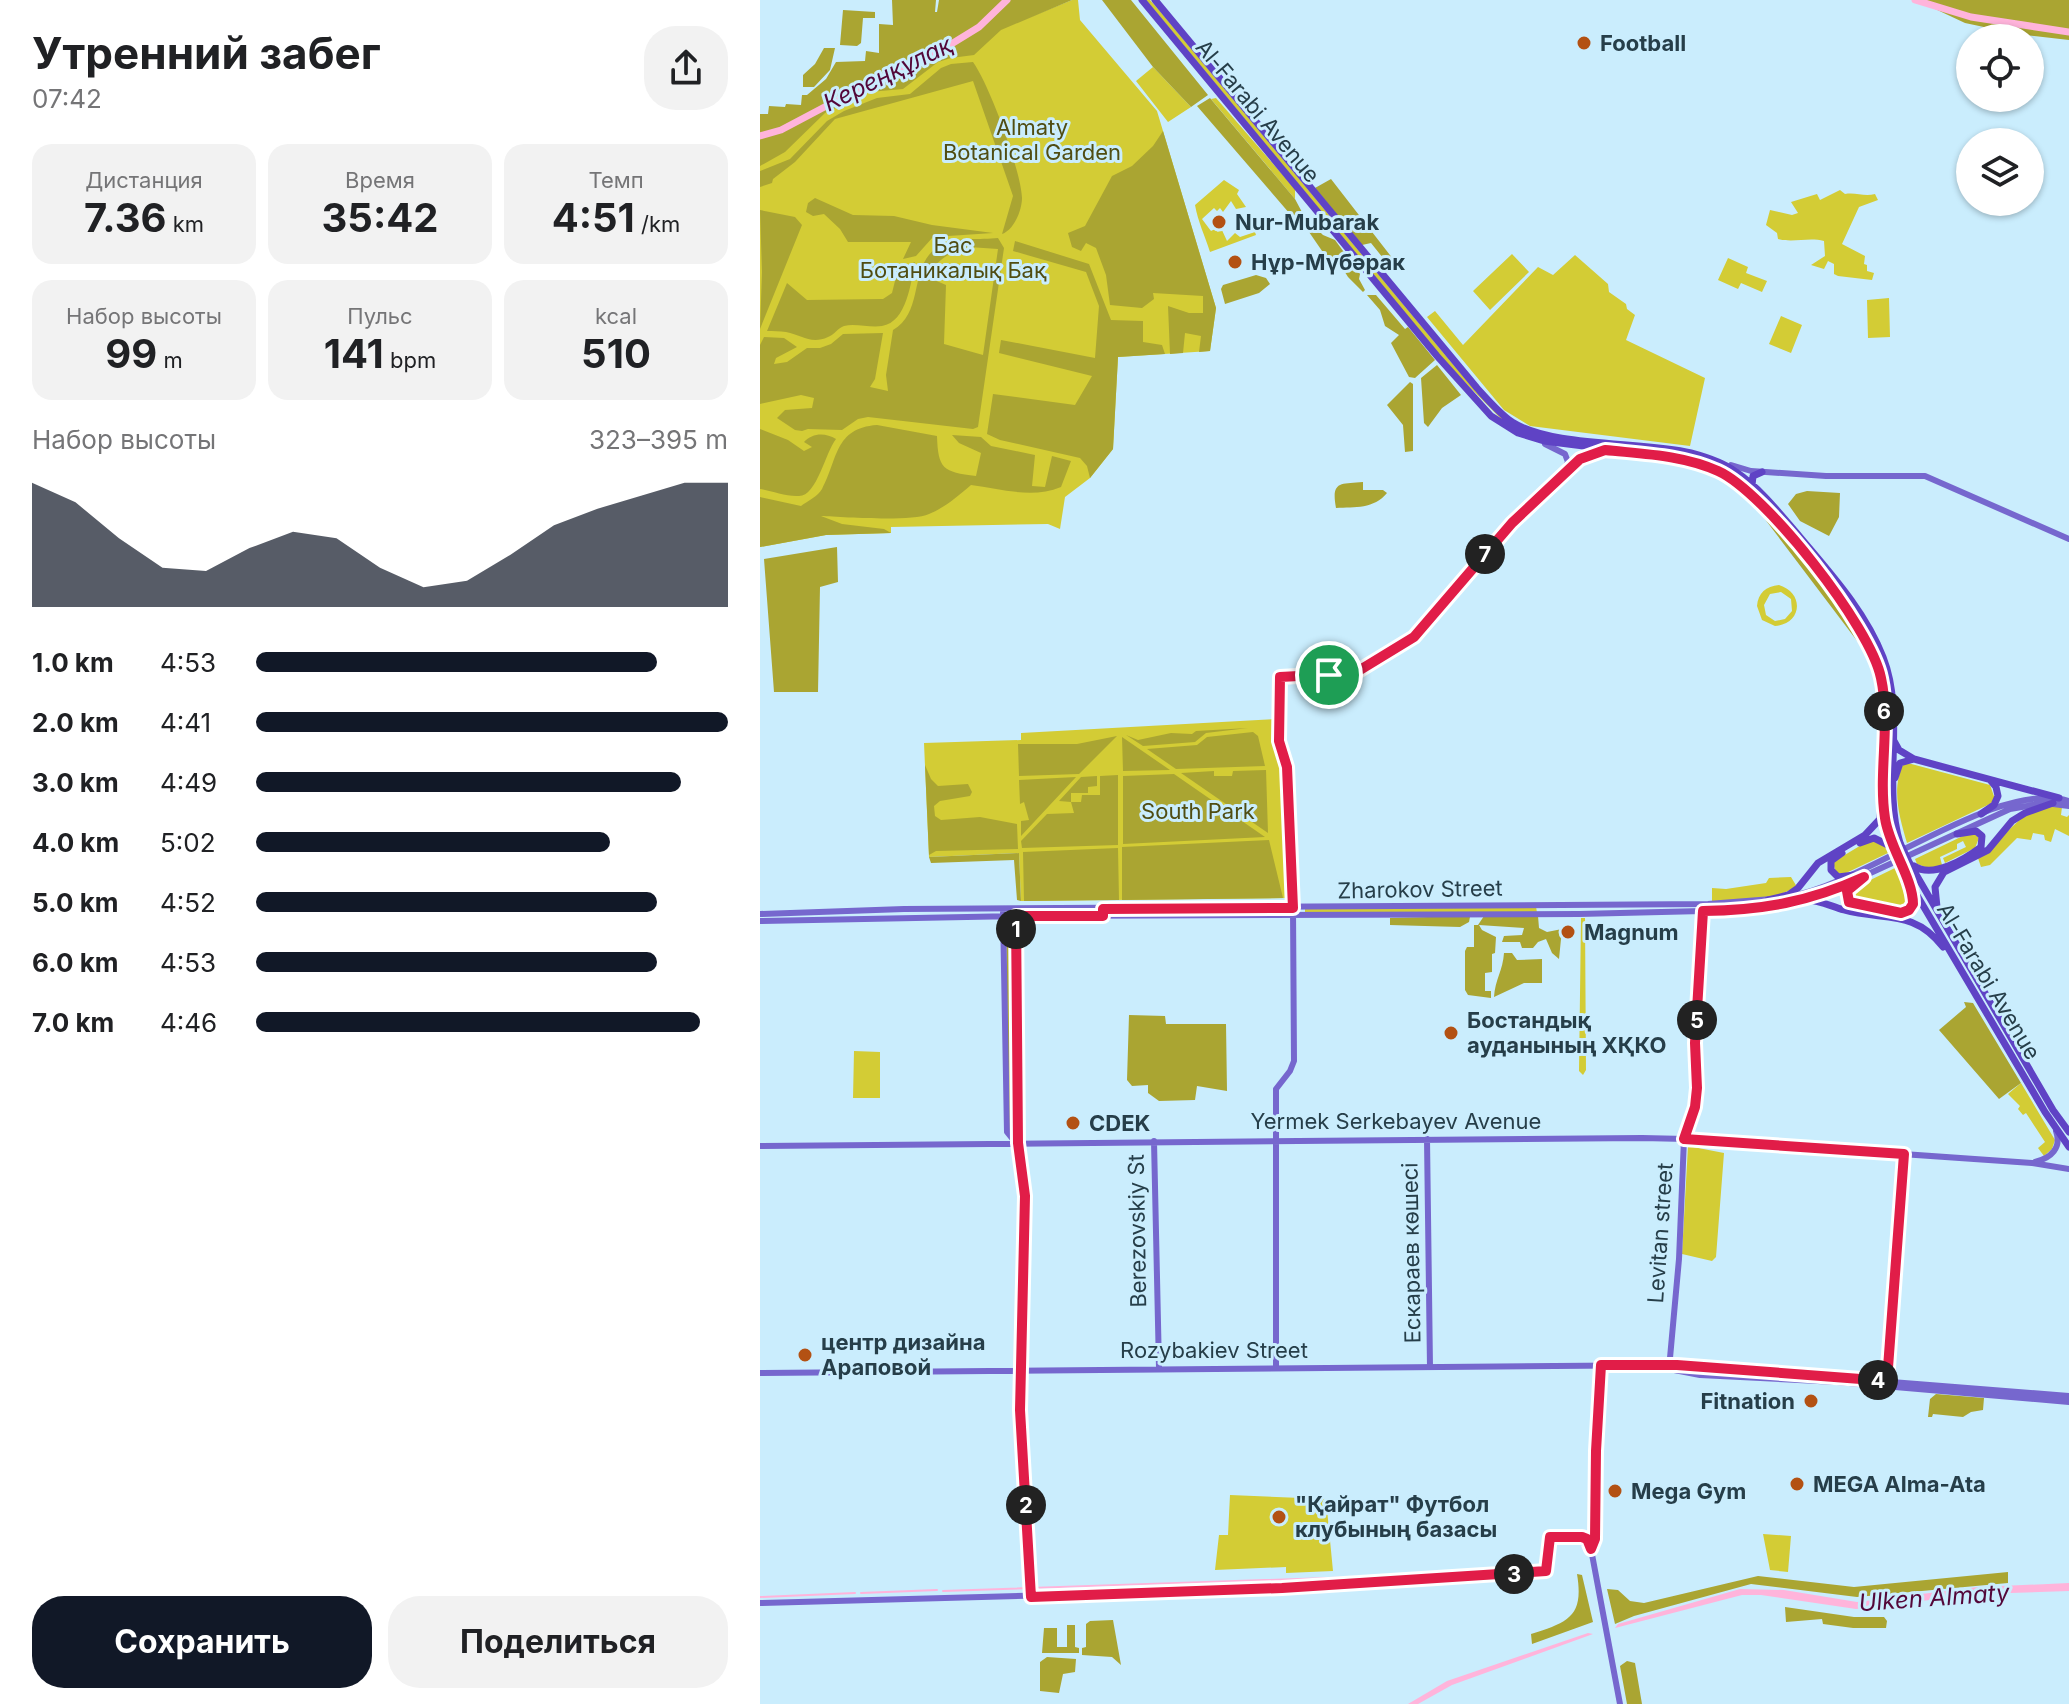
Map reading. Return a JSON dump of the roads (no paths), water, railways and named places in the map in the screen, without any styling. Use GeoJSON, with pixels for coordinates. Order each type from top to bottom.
{"type":"FeatureCollection","features":[{"type":"Feature","properties":{"kind":"main road","name":"Al-Farabi Avenue"},"geometry":{"type":"LineString","coordinates":[[1142,0],[1483,409],[1501,424],[1526,437],[1695,462],[1729,476],[1754,497],[1830,586],[1865,636],[1878,664],[1882,682],[1883,799],[1896,856],[1908,866],[1941,917],[2053,1110],[2069,1132]]}},
{"type":"Feature","properties":{"kind":"main road","name":"Al-Farabi Avenue"},"geometry":{"type":"LineString","coordinates":[[1155,0],[1477,388],[1505,416],[1522,427],[1562,437],[1695,454],[1731,468],[1752,485],[1819,560],[1866,622],[1888,673],[1893,844],[1905,856],[1960,967],[2054,1127],[2069,1147]]}},
{"type":"Feature","properties":{"kind":"main road"},"geometry":{"type":"LineString","coordinates":[[1752,485],[1753,476],[1762,472]]}},
{"type":"Feature","properties":{"kind":"main road"},"geometry":{"type":"LineString","coordinates":[[1892,733],[1897,749],[1914,759],[2056,801]]}},
{"type":"Feature","properties":{"kind":"main road"},"geometry":{"type":"LineString","coordinates":[[1768,900],[1794,891],[1823,859],[1877,825],[1883,750]]}},
{"type":"Feature","properties":{"kind":"main road"},"geometry":{"type":"LineString","coordinates":[[1894,820],[1897,767],[1904,760],[1914,759]]}},
{"type":"Feature","properties":{"kind":"main road"},"geometry":{"type":"LineString","coordinates":[[1981,814],[1994,805],[1998,796],[1996,787],[1989,780]]}},
{"type":"Feature","properties":{"kind":"main road"},"geometry":{"type":"LineString","coordinates":[[1941,917],[1934,894],[1941,875],[1988,850],[2012,821],[2034,808],[2056,801]]}},
{"type":"Feature","properties":{"kind":"main road"},"geometry":{"type":"LineString","coordinates":[[1864,877],[1847,891],[1849,902],[1905,912],[1912,907],[1913,900],[1908,866],[1923,871],[1934,870],[1981,847],[1982,836],[1976,831],[1957,834]]}},
{"type":"Feature","properties":{"kind":"main road"},"geometry":{"type":"LineString","coordinates":[[1854,875],[1835,876],[1830,868],[1831,861],[1871,838],[1893,844]]}},
{"type":"Feature","properties":{"kind":"main road"},"geometry":{"type":"LineString","coordinates":[[1806,900],[1852,912],[1909,920],[1933,935],[1960,967]]}},
{"type":"Feature","properties":{"kind":"street"},"geometry":{"type":"LineString","coordinates":[[1526,437],[1558,448],[1565,454],[1568,462],[1561,475]]}},
{"type":"Feature","properties":{"kind":"street"},"geometry":{"type":"LineString","coordinates":[[1276,1367],[1276,1089],[1294,1061],[1293,912],[1287,767],[1279,741],[1280,677],[1355,673],[1404,645],[1512,523],[1561,475],[1586,455],[1605,450]]}},
{"type":"Feature","properties":{"kind":"street"},"geometry":{"type":"LineString","coordinates":[[1695,454],[1744,470],[1762,472],[1826,476],[1925,476],[2069,539]]}},
{"type":"Feature","properties":{"kind":"street","name":"Zharokov Street"},"geometry":{"type":"LineString","coordinates":[[1538,910],[1768,900],[1814,891],[1981,814],[2040,797],[2056,801]]}},
{"type":"Feature","properties":{"kind":"street"},"geometry":{"type":"LineString","coordinates":[[2056,801],[2069,804]]}},
{"type":"Feature","properties":{"kind":"street","name":"Zharokov Street"},"geometry":{"type":"LineString","coordinates":[[760,914],[830,910],[1103,913],[1703,911],[1768,908],[1806,900],[1864,877],[2010,809],[2056,801]]}},
{"type":"Feature","properties":{"kind":"street","name":"Levitan street"},"geometry":{"type":"LineString","coordinates":[[1668,1366],[1679,1259],[1684,1139],[1695,1107],[1697,1088],[1695,1043],[1703,911]]}},
{"type":"Feature","properties":{"kind":"street"},"geometry":{"type":"LineString","coordinates":[[1003,913],[1007,1132],[1018,1143]]}},
{"type":"Feature","properties":{"kind":"street","name":"Zharokov Street"},"geometry":{"type":"LineString","coordinates":[[760,921],[1003,913]]}},
{"type":"Feature","properties":{"kind":"street"},"geometry":{"type":"LineString","coordinates":[[1016,913],[1016,1094],[1025,1196],[1020,1410],[1030,1592]]}},
{"type":"Feature","properties":{"kind":"street"},"geometry":{"type":"LineString","coordinates":[[1006,1095],[1016,1094]]}},
{"type":"Feature","properties":{"kind":"street"},"geometry":{"type":"LineString","coordinates":[[2032,1163],[2047,1158],[2056,1149],[2059,1138],[2054,1127]]}},
{"type":"Feature","properties":{"kind":"street","name":"Ескараев көшесі"},"geometry":{"type":"LineString","coordinates":[[1427,1139],[1430,1367]]}},
{"type":"Feature","properties":{"kind":"street","name":"Yermek Serkebayev Avenue"},"geometry":{"type":"LineString","coordinates":[[760,1146],[1684,1139],[2032,1163],[2069,1169]]}},
{"type":"Feature","properties":{"kind":"street","name":"Berezovskiy St"},"geometry":{"type":"LineString","coordinates":[[1154,1141],[1159,1368]]}},
{"type":"Feature","properties":{"kind":"street"},"geometry":{"type":"LineString","coordinates":[[1904,1154],[1889,1385],[1921,1391],[1928,1396]]}},
{"type":"Feature","properties":{"kind":"street"},"geometry":{"type":"LineString","coordinates":[[1591,1549],[1595,1539],[1601,1365]]}},
{"type":"Feature","properties":{"kind":"street","name":"Rozybakiev Street"},"geometry":{"type":"LineString","coordinates":[[760,1373],[1668,1366],[1672,1370],[1700,1375],[2069,1399]]}},
{"type":"Feature","properties":{"kind":"street"},"geometry":{"type":"LineString","coordinates":[[760,1603],[1030,1592],[1252,1590],[1489,1576],[1546,1571],[1550,1537],[1587,1539],[1620,1704]]}},
{"type":"Feature","properties":{"kind":"water","name":"Ulken Almaty"},"geometry":{"type":"Polygon","coordinates":[[[2069,1583],[2069,1591],[1979,1594],[1856,1609],[1742,1595],[1615,1628],[1618,1624],[1740,1589],[1784,1590],[1857,1602],[1978,1587],[2069,1583]]]}},
{"type":"Feature","properties":{"kind":"water"},"geometry":{"type":"Polygon","coordinates":[[[1588,1633],[1593,1634],[1452,1685],[1418,1704],[1408,1704],[1447,1681],[1588,1633]]]}},
{"type":"Feature","properties":{"kind":"waterway","name":"Кереңқұлақ"},"geometry":{"type":"LineString","coordinates":[[760,136],[781,130],[868,84],[940,51],[979,27],[1007,0]]}},
{"type":"Feature","properties":{"kind":"waterway","name":"Кереңқұлақ"},"geometry":{"type":"LineString","coordinates":[[1915,0],[1971,17],[2069,32]]}},
{"type":"Feature","properties":{"kind":"waterway"},"geometry":{"type":"LineString","coordinates":[[1421,1574],[1542,1568]]}},
{"type":"Feature","properties":{"kind":"waterway"},"geometry":{"type":"LineString","coordinates":[[943,1591],[1415,1575]]}},
{"type":"Feature","properties":{"kind":"waterway"},"geometry":{"type":"LineString","coordinates":[[861,1593],[937,1590]]}},
{"type":"Feature","properties":{"kind":"waterway"},"geometry":{"type":"LineString","coordinates":[[760,1597],[855,1593]]}},
{"type":"Feature","properties":{"kind":"place","name":"Football"},"geometry":{"type":"Point","coordinates":[1584,43]}},
{"type":"Feature","properties":{"kind":"place","name":"Nur-Mubarak"},"geometry":{"type":"Point","coordinates":[1219,222]}},
{"type":"Feature","properties":{"kind":"place","name":"Нұр-Мүбәрак"},"geometry":{"type":"Point","coordinates":[1235,262]}},
{"type":"Feature","properties":{"kind":"place","name":"Magnum"},"geometry":{"type":"Point","coordinates":[1568,932]}},
{"type":"Feature","properties":{"kind":"place","name":"Бостандық ауданының ХҚКО"},"geometry":{"type":"Point","coordinates":[1451,1033]}},
{"type":"Feature","properties":{"kind":"place","name":"CDEK"},"geometry":{"type":"Point","coordinates":[1073,1123]}},
{"type":"Feature","properties":{"kind":"place","name":"центр дизайна Араповой"},"geometry":{"type":"Point","coordinates":[805,1355]}},
{"type":"Feature","properties":{"kind":"place","name":"Fitnation"},"geometry":{"type":"Point","coordinates":[1811,1401]}},
{"type":"Feature","properties":{"kind":"place","name":"MEGA Alma-Ata"},"geometry":{"type":"Point","coordinates":[1797,1484]}},
{"type":"Feature","properties":{"kind":"place","name":"Mega Gym"},"geometry":{"type":"Point","coordinates":[1615,1491]}},
{"type":"Feature","properties":{"kind":"place","name":"\"Қайрат\" Футбол клубының базасы"},"geometry":{"type":"Point","coordinates":[1279,1517]}},
{"type":"Feature","properties":{"kind":"park label","name":"Almaty Botanical Garden"},"geometry":{"type":"Point","coordinates":[1032,140]}},
{"type":"Feature","properties":{"kind":"park label","name":"Бас Ботаникалық Бақ"},"geometry":{"type":"Point","coordinates":[953,258]}},
{"type":"Feature","properties":{"kind":"park label","name":"South Park"},"geometry":{"type":"Point","coordinates":[1198,811]}}]}
